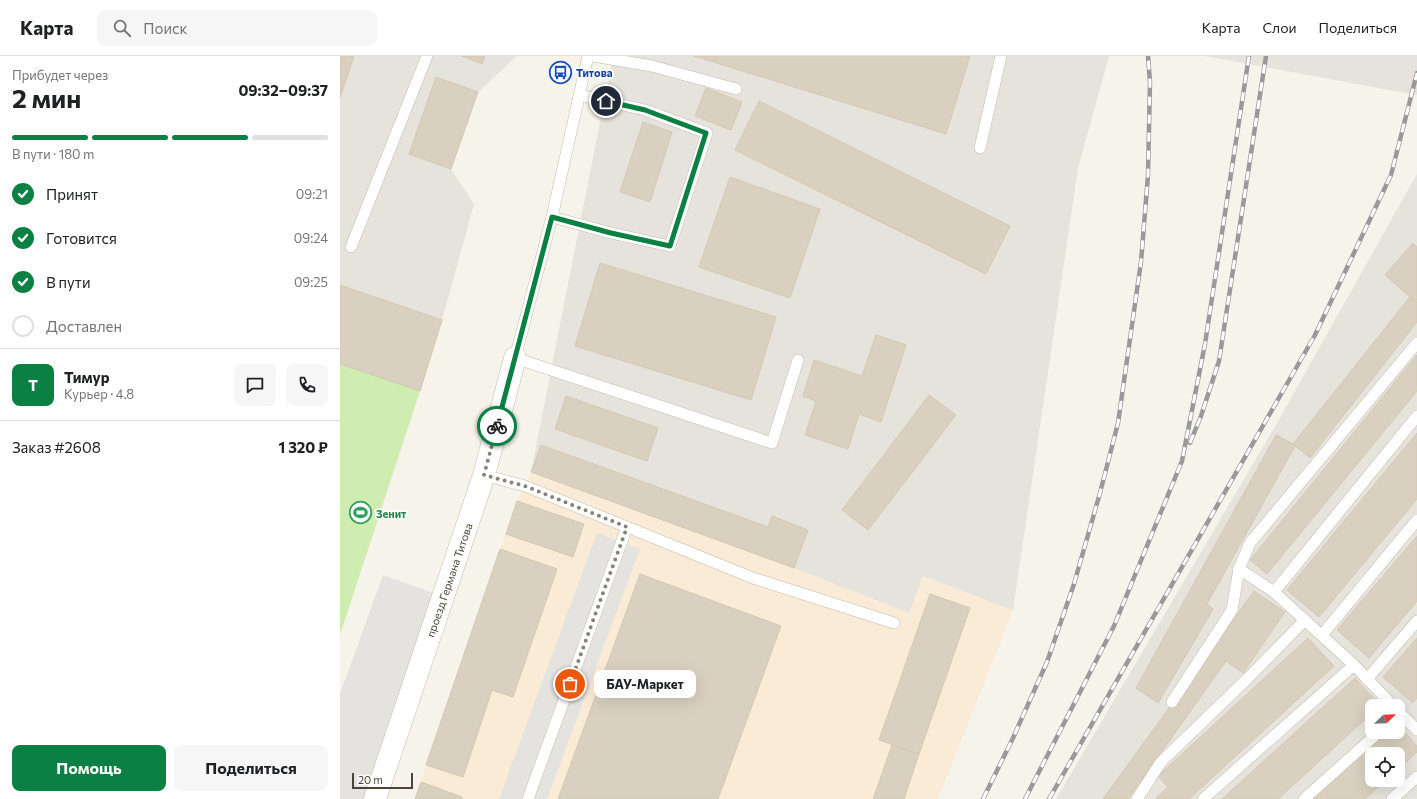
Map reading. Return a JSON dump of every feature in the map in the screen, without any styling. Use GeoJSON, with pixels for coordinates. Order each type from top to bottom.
{"type":"FeatureCollection","features":[{"type":"Feature","properties":{"kind":"street","name":"проезд Германа Титова"},"geometry":{"type":"LineString","coordinates":[[375,799],[484,475],[515,358]]}},
{"type":"Feature","properties":{"kind":"lane"},"geometry":{"type":"LineString","coordinates":[[351,247],[427,56]]}},
{"type":"Feature","properties":{"kind":"lane"},"geometry":{"type":"LineString","coordinates":[[588,56],[552,217],[515,358],[772,443],[798,360]]}},
{"type":"Feature","properties":{"kind":"lane"},"geometry":{"type":"LineString","coordinates":[[593,56],[652,66],[736,89]]}},
{"type":"Feature","properties":{"kind":"lane"},"geometry":{"type":"LineString","coordinates":[[980,148],[1001,56]]}},
{"type":"Feature","properties":{"kind":"lane"},"geometry":{"type":"LineString","coordinates":[[552,217],[611,233],[670,246],[706,133],[645,110],[579,95]]}},
{"type":"Feature","properties":{"kind":"lane"},"geometry":{"type":"LineString","coordinates":[[1172,702],[1232,610],[1239,569],[1250,543],[1417,343]]}},
{"type":"Feature","properties":{"kind":"lane"},"geometry":{"type":"LineString","coordinates":[[1274,592],[1417,416]]}},
{"type":"Feature","properties":{"kind":"lane"},"geometry":{"type":"LineString","coordinates":[[484,475],[525,486],[753,578],[894,623]]}},
{"type":"Feature","properties":{"kind":"lane"},"geometry":{"type":"LineString","coordinates":[[1322,635],[1417,520]]}},
{"type":"Feature","properties":{"kind":"lane"},"geometry":{"type":"LineString","coordinates":[[528,799],[627,527]]}},
{"type":"Feature","properties":{"kind":"lane"},"geometry":{"type":"LineString","coordinates":[[1239,569],[1274,592],[1354,665],[1386,699]]}},
{"type":"Feature","properties":{"kind":"lane"},"geometry":{"type":"LineString","coordinates":[[1137,799],[1161,762],[1247,679],[1305,620]]}},
{"type":"Feature","properties":{"kind":"lane"},"geometry":{"type":"LineString","coordinates":[[1367,679],[1417,621]]}},
{"type":"Feature","properties":{"kind":"lane"},"geometry":{"type":"LineString","coordinates":[[1203,799],[1354,665]]}},
{"type":"Feature","properties":{"kind":"lane"},"geometry":{"type":"LineString","coordinates":[[1405,716],[1415,723]]}},
{"type":"Feature","properties":{"kind":"lane"},"geometry":{"type":"LineString","coordinates":[[1304,799],[1370,739]]}},
{"type":"Feature","properties":{"kind":"lane"},"geometry":{"type":"LineString","coordinates":[[1392,799],[1417,777]]}},
{"type":"Feature","properties":{"kind":"shaded area"},"geometry":{"type":"Polygon","coordinates":[[[340,56],[517,56],[478,92],[451,169],[474,204],[442,320],[420,391],[340,364],[340,56]]]}},
{"type":"Feature","properties":{"kind":"shaded area"},"geometry":{"type":"Polygon","coordinates":[[[613,56],[1109,56],[1078,168],[1013,610],[923,576],[909,613],[794,568],[531,472],[613,56]]]}},
{"type":"Feature","properties":{"kind":"shaded area"},"geometry":{"type":"Polygon","coordinates":[[[1205,56],[1417,56],[1417,95],[1205,56]]]}},
{"type":"Feature","properties":{"kind":"shaded area"},"geometry":{"type":"Polygon","coordinates":[[[1417,174],[1417,799],[1056,799],[1277,423],[1417,174]]]}},
{"type":"Feature","properties":{"kind":"shaded area"},"geometry":{"type":"Polygon","coordinates":[[[531,472],[794,568],[909,613],[923,576],[1013,610],[938,799],[415,799],[517,501],[531,472]]]}},
{"type":"Feature","properties":{"kind":"shaded area"},"geometry":{"type":"Polygon","coordinates":[[[597,533],[640,549],[547,799],[499,799],[597,533]]]}},
{"type":"Feature","properties":{"kind":"shaded area"},"geometry":{"type":"Polygon","coordinates":[[[383,575],[436,594],[363,799],[340,799],[340,694],[383,575]]]}},
{"type":"Feature","properties":{"kind":"green space","name":"Зенит"},"geometry":{"type":"Polygon","coordinates":[[[340,364],[420,391],[340,635],[340,364]]]}},
{"type":"Feature","properties":{"kind":"building"},"geometry":{"type":"Polygon","coordinates":[[[340,56],[354,56],[340,98],[340,56]]]}},
{"type":"Feature","properties":{"kind":"building"},"geometry":{"type":"Polygon","coordinates":[[[462,56],[485,56],[482,64],[462,56]]]}},
{"type":"Feature","properties":{"kind":"building"},"geometry":{"type":"Polygon","coordinates":[[[694,56],[970,56],[946,134],[694,56]]]}},
{"type":"Feature","properties":{"kind":"building"},"geometry":{"type":"Polygon","coordinates":[[[436,77],[478,92],[451,169],[409,154],[436,77]]]}},
{"type":"Feature","properties":{"kind":"building"},"geometry":{"type":"Polygon","coordinates":[[[706,88],[742,102],[731,130],[695,116],[706,88]]]}},
{"type":"Feature","properties":{"kind":"building"},"geometry":{"type":"Polygon","coordinates":[[[759,101],[1010,226],[986,274],[735,150],[759,101]]]}},
{"type":"Feature","properties":{"kind":"building"},"geometry":{"type":"Polygon","coordinates":[[[643,122],[672,132],[650,202],[620,192],[643,122]]]}},
{"type":"Feature","properties":{"kind":"building"},"geometry":{"type":"Polygon","coordinates":[[[730,177],[820,209],[790,298],[699,267],[730,177]]]}},
{"type":"Feature","properties":{"kind":"building"},"geometry":{"type":"Polygon","coordinates":[[[1413,243],[1417,247],[1417,303],[1385,275],[1413,243]]]}},
{"type":"Feature","properties":{"kind":"building"},"geometry":{"type":"Polygon","coordinates":[[[600,263],[776,317],[751,400],[575,346],[600,263]]]}},
{"type":"Feature","properties":{"kind":"building"},"geometry":{"type":"Polygon","coordinates":[[[340,285],[442,320],[420,391],[340,364],[340,285]]]}},
{"type":"Feature","properties":{"kind":"building"},"geometry":{"type":"Polygon","coordinates":[[[1410,297],[1417,303],[1417,322],[1310,458],[1295,446],[1207,604],[1213,609],[1158,703],[1136,688],[1276,435],[1293,444],[1410,297]]]}},
{"type":"Feature","properties":{"kind":"building"},"geometry":{"type":"Polygon","coordinates":[[[876,335],[906,345],[881,422],[859,414],[848,449],[805,435],[816,401],[803,396],[814,360],[862,376],[876,335]]]}},
{"type":"Feature","properties":{"kind":"building"},"geometry":{"type":"Polygon","coordinates":[[[1417,355],[1417,391],[1267,574],[1250,560],[1417,355]]]}},
{"type":"Feature","properties":{"kind":"building"},"geometry":{"type":"Polygon","coordinates":[[[929,395],[956,415],[868,530],[842,510],[929,395]]]}},
{"type":"Feature","properties":{"kind":"building"},"geometry":{"type":"Polygon","coordinates":[[[566,396],[658,428],[647,461],[555,429],[566,396]]]}},
{"type":"Feature","properties":{"kind":"building"},"geometry":{"type":"Polygon","coordinates":[[[1417,433],[1417,499],[1319,617],[1287,590],[1417,433]]]}},
{"type":"Feature","properties":{"kind":"building"},"geometry":{"type":"Polygon","coordinates":[[[541,445],[768,527],[772,516],[808,530],[794,568],[531,472],[541,445]]]}},
{"type":"Feature","properties":{"kind":"building"},"geometry":{"type":"Polygon","coordinates":[[[517,501],[584,524],[573,557],[506,534],[517,501]]]}},
{"type":"Feature","properties":{"kind":"building"},"geometry":{"type":"Polygon","coordinates":[[[1417,536],[1417,601],[1369,658],[1337,630],[1417,536]]]}},
{"type":"Feature","properties":{"kind":"building"},"geometry":{"type":"Polygon","coordinates":[[[500,549],[557,569],[513,697],[492,690],[463,777],[426,765],[500,549]]]}},
{"type":"Feature","properties":{"kind":"building"},"geometry":{"type":"Polygon","coordinates":[[[640,574],[781,626],[718,799],[558,799],[640,574]]]}},
{"type":"Feature","properties":{"kind":"building"},"geometry":{"type":"Polygon","coordinates":[[[1254,591],[1285,612],[1243,673],[1226,661],[1128,799],[1103,799],[1254,591]]]}},
{"type":"Feature","properties":{"kind":"building"},"geometry":{"type":"Polygon","coordinates":[[[930,594],[970,608],[919,754],[879,740],[930,594]]]}},
{"type":"Feature","properties":{"kind":"building"},"geometry":{"type":"Polygon","coordinates":[[[1308,638],[1334,666],[1189,799],[1155,799],[1168,787],[1158,776],[1308,638]]]}},
{"type":"Feature","properties":{"kind":"building"},"geometry":{"type":"Polygon","coordinates":[[[1417,638],[1417,698],[1413,703],[1383,677],[1417,638]]]}},
{"type":"Feature","properties":{"kind":"building"},"geometry":{"type":"Polygon","coordinates":[[[1355,678],[1374,699],[1365,699],[1365,719],[1278,799],[1222,799],[1355,678]]]}},
{"type":"Feature","properties":{"kind":"building"},"geometry":{"type":"Polygon","coordinates":[[[1405,733],[1417,746],[1417,752],[1405,763],[1405,747],[1371,747],[1380,739],[1405,739],[1405,733]]]}},
{"type":"Feature","properties":{"kind":"building"},"geometry":{"type":"Polygon","coordinates":[[[892,745],[919,754],[904,799],[873,799],[892,745]]]}},
{"type":"Feature","properties":{"kind":"building"},"geometry":{"type":"Polygon","coordinates":[[[1365,753],[1365,787],[1378,787],[1365,799],[1313,799],[1365,753]]]}},
{"type":"Feature","properties":{"kind":"building"},"geometry":{"type":"Polygon","coordinates":[[[421,782],[462,797],[462,799],[415,799],[421,782]]]}},
{"type":"Feature","properties":{"kind":"railway"},"geometry":{"type":"LineString","coordinates":[[983,799],[1013,738],[1047,662],[1074,584],[1118,423],[1141,262],[1148,175],[1150,82],[1148,56]]}},
{"type":"Feature","properties":{"kind":"railway"},"geometry":{"type":"LineString","coordinates":[[1025,799],[1114,626],[1182,461],[1205,344],[1249,56]]}},
{"type":"Feature","properties":{"kind":"railway"},"geometry":{"type":"LineString","coordinates":[[1190,443],[1201,416],[1219,361],[1266,56]]}},
{"type":"Feature","properties":{"kind":"railway"},"geometry":{"type":"LineString","coordinates":[[1049,799],[1315,335],[1391,175],[1417,73]]}},
{"type":"Feature","properties":{"kind":"way so far"},"geometry":{"type":"LineString","coordinates":[[497,426],[484,475],[525,486],[627,527],[570,684]]}},
{"type":"Feature","properties":{"kind":"place","name":"Титова"},"geometry":{"type":"Point","coordinates":[560,72]}},
{"type":"Feature","properties":{"kind":"place","name":"Зенит"},"geometry":{"type":"Point","coordinates":[360,513]}},
{"type":"Feature","properties":{"kind":"place","name":"БАУ-Маркет"},"geometry":{"type":"Point","coordinates":[570,684]}},
{"type":"Feature","properties":{"kind":"route"},"geometry":{"type":"LineString","coordinates":[[497,426],[552,217],[611,233],[670,246],[706,133],[645,110],[606,101]]}}]}
